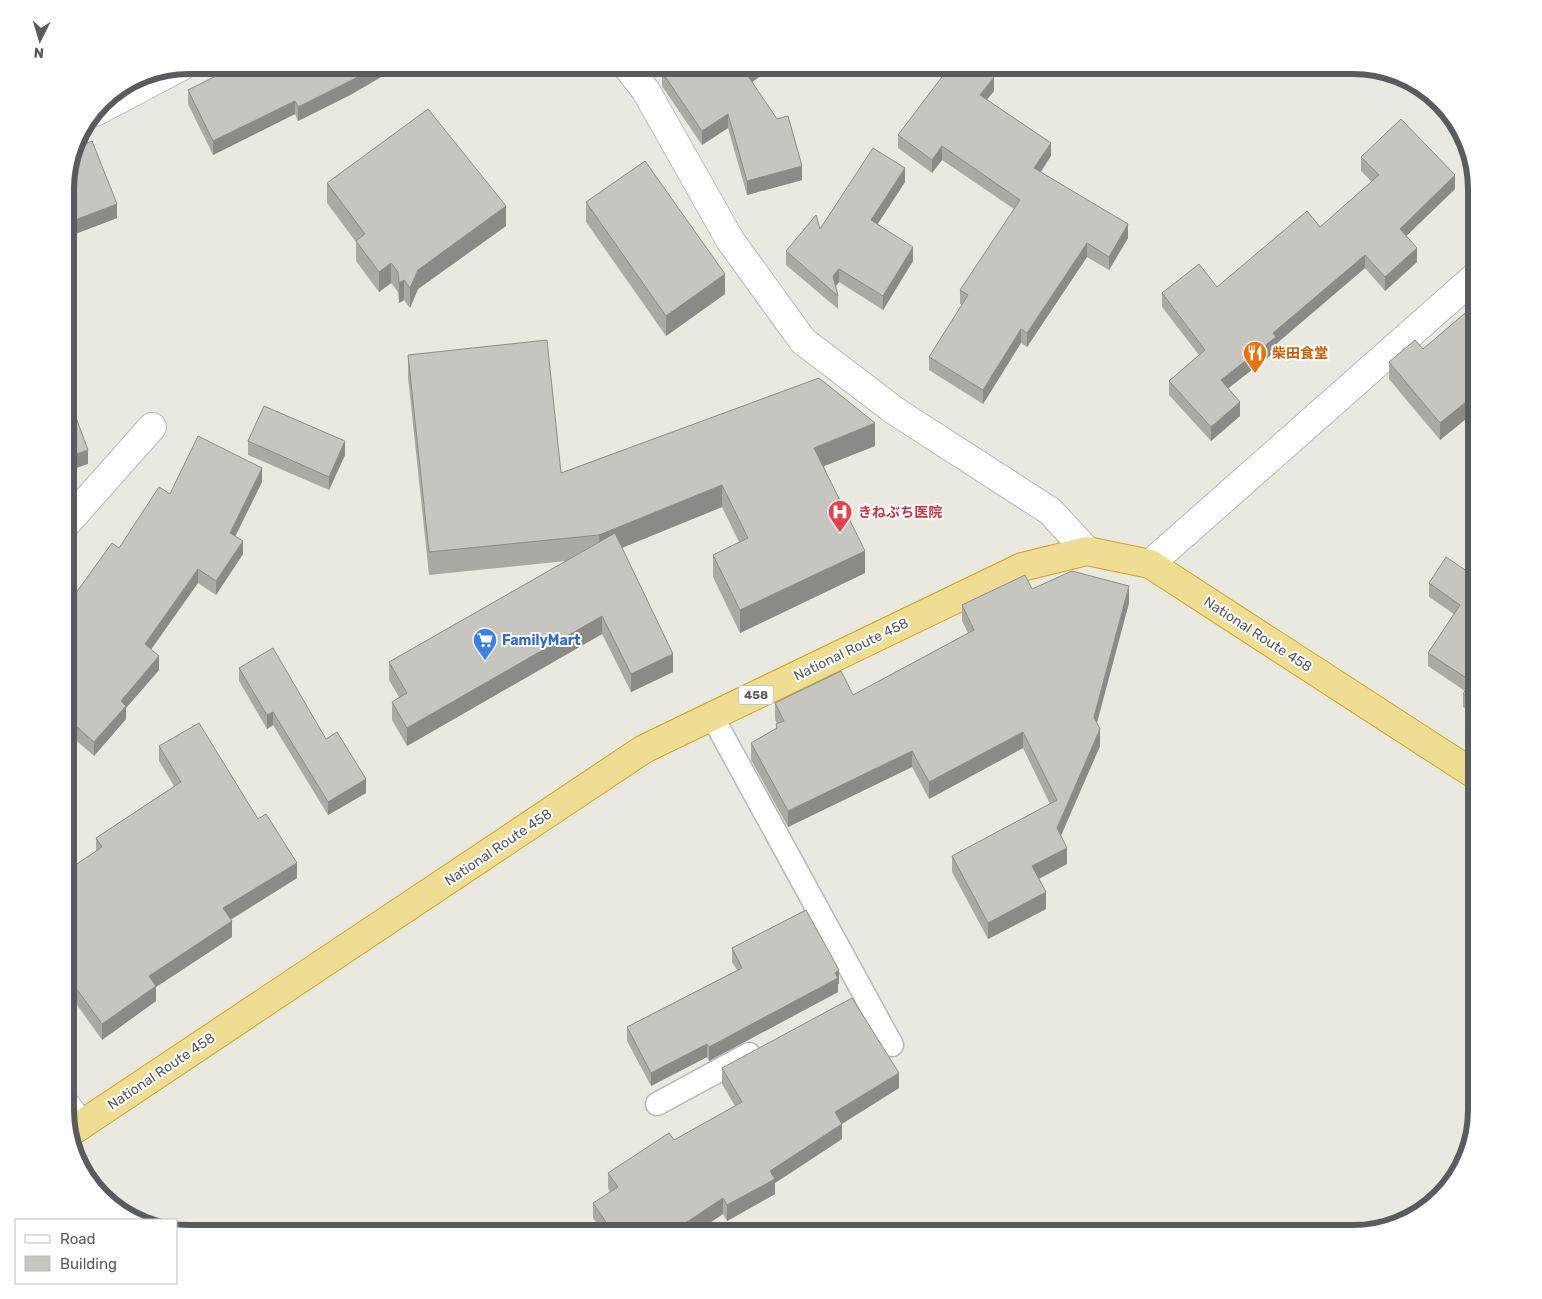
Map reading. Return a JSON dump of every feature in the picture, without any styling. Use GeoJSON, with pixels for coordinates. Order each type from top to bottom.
{"type":"FeatureCollection","features":[{"type":"Feature","properties":{"kind":"highway","name":"National Route 458"},"geometry":{"type":"LineString","coordinates":[[74,1119],[644,749],[1022,567],[1088,551],[1150,564],[1468,770]]}},
{"type":"Feature","properties":{"kind":"street"},"geometry":{"type":"LineString","coordinates":[[639,74],[646,91],[730,240],[803,342],[894,411],[1050,511],[1088,551]]}},
{"type":"Feature","properties":{"kind":"street"},"geometry":{"type":"LineString","coordinates":[[111,103],[159,78]]}},
{"type":"Feature","properties":{"kind":"street"},"geometry":{"type":"LineString","coordinates":[[1150,564],[1468,283]]}},
{"type":"Feature","properties":{"kind":"street"},"geometry":{"type":"LineString","coordinates":[[74,515],[152,428]]}},
{"type":"Feature","properties":{"kind":"lane"},"geometry":{"type":"LineString","coordinates":[[712,716],[855,997],[892,1045]]}},
{"type":"Feature","properties":{"kind":"lane"},"geometry":{"type":"LineString","coordinates":[[658,1104],[769,1044]]}},
{"type":"Feature","properties":{"kind":"building"},"geometry":{"type":"Polygon","coordinates":[[[220,74],[363,74],[298,107],[295,101],[213,141],[188,90],[220,74]]]}},
{"type":"Feature","properties":{"kind":"building"},"geometry":{"type":"Polygon","coordinates":[[[663,74],[747,74],[777,119],[788,116],[802,166],[747,181],[728,114],[702,131],[663,74]]]}},
{"type":"Feature","properties":{"kind":"building"},"geometry":{"type":"Polygon","coordinates":[[[944,74],[990,74],[994,77],[980,95],[1051,143],[1034,168],[1128,224],[1109,257],[1087,243],[1027,333],[1021,329],[983,390],[929,357],[968,295],[960,290],[1020,200],[942,146],[932,160],[898,135],[944,74]]]}},
{"type":"Feature","properties":{"kind":"building"},"geometry":{"type":"Polygon","coordinates":[[[428,109],[506,206],[418,270],[410,288],[404,280],[399,283],[398,272],[391,263],[379,272],[356,241],[365,234],[327,183],[428,109]]]}},
{"type":"Feature","properties":{"kind":"building"},"geometry":{"type":"Polygon","coordinates":[[[1401,119],[1455,175],[1400,229],[1417,248],[1385,277],[1365,255],[1273,333],[1276,337],[1221,380],[1240,402],[1211,427],[1169,381],[1205,350],[1162,293],[1199,264],[1217,287],[1307,211],[1320,227],[1379,175],[1361,157],[1401,119]]]}},
{"type":"Feature","properties":{"kind":"building"},"geometry":{"type":"Polygon","coordinates":[[[92,141],[117,204],[74,220],[74,181],[78,159],[83,144],[92,141]]]}},
{"type":"Feature","properties":{"kind":"building"},"geometry":{"type":"Polygon","coordinates":[[[873,148],[905,168],[871,220],[913,247],[883,296],[839,269],[833,276],[838,296],[786,251],[816,215],[820,229],[873,148]]]}},
{"type":"Feature","properties":{"kind":"building"},"geometry":{"type":"Polygon","coordinates":[[[645,161],[725,274],[666,316],[586,202],[645,161]]]}},
{"type":"Feature","properties":{"kind":"building"},"geometry":{"type":"Polygon","coordinates":[[[1468,311],[1468,400],[1440,423],[1389,362],[1415,340],[1423,349],[1468,311]]]}},
{"type":"Feature","properties":{"kind":"building"},"geometry":{"type":"Polygon","coordinates":[[[547,340],[561,473],[819,378],[875,423],[814,448],[865,551],[740,610],[713,555],[748,538],[722,485],[599,535],[429,552],[408,355],[547,340]]]}},
{"type":"Feature","properties":{"kind":"building"},"geometry":{"type":"Polygon","coordinates":[[[264,406],[345,441],[329,477],[248,441],[264,406]]]}},
{"type":"Feature","properties":{"kind":"building"},"geometry":{"type":"Polygon","coordinates":[[[74,415],[88,450],[74,455],[74,415]]]}},
{"type":"Feature","properties":{"kind":"building"},"geometry":{"type":"Polygon","coordinates":[[[198,436],[262,468],[230,533],[243,541],[216,581],[198,569],[145,644],[159,656],[121,701],[126,706],[94,742],[74,724],[74,596],[112,543],[119,548],[159,487],[170,494],[198,436]]]}},
{"type":"Feature","properties":{"kind":"building"},"geometry":{"type":"Polygon","coordinates":[[[615,533],[673,654],[631,674],[602,616],[407,728],[392,702],[407,693],[389,662],[615,533]]]}},
{"type":"Feature","properties":{"kind":"building"},"geometry":{"type":"Polygon","coordinates":[[[1446,557],[1468,572],[1468,679],[1428,653],[1460,605],[1429,583],[1446,557]]]}},
{"type":"Feature","properties":{"kind":"building"},"geometry":{"type":"Polygon","coordinates":[[[1072,571],[1129,586],[1094,717],[1100,729],[1057,828],[1067,848],[1032,866],[1046,892],[988,923],[952,856],[1057,800],[1023,732],[929,782],[912,751],[788,811],[751,743],[777,728],[776,724],[784,721],[775,703],[841,671],[853,695],[974,630],[962,605],[1025,575],[1032,589],[1072,571]]]}},
{"type":"Feature","properties":{"kind":"building"},"geometry":{"type":"Polygon","coordinates":[[[273,648],[326,739],[337,732],[366,779],[328,802],[273,712],[267,715],[239,668],[273,648]]]}},
{"type":"Feature","properties":{"kind":"building"},"geometry":{"type":"Polygon","coordinates":[[[1468,686],[1468,697],[1463,694],[1468,686]]]}},
{"type":"Feature","properties":{"kind":"building"},"geometry":{"type":"Polygon","coordinates":[[[199,723],[258,819],[266,814],[297,863],[223,908],[232,921],[149,976],[156,986],[102,1024],[74,985],[74,866],[102,847],[96,838],[181,782],[159,746],[199,723]]]}},
{"type":"Feature","properties":{"kind":"building"},"geometry":{"type":"Polygon","coordinates":[[[806,910],[839,970],[835,973],[838,978],[709,1047],[707,1044],[651,1073],[627,1027],[742,968],[732,948],[806,910]]]}},
{"type":"Feature","properties":{"kind":"building"},"geometry":{"type":"Polygon","coordinates":[[[852,998],[899,1073],[835,1112],[842,1124],[770,1171],[775,1179],[727,1205],[723,1198],[682,1225],[608,1225],[593,1203],[618,1187],[608,1173],[669,1133],[674,1140],[742,1102],[722,1068],[852,998]]]}},
{"type":"Feature","properties":{"kind":"place","name":"柴田食堂"},"geometry":{"type":"Point","coordinates":[1255,374]}},
{"type":"Feature","properties":{"kind":"place","name":"きねぶち医院"},"geometry":{"type":"Point","coordinates":[840,533]}},
{"type":"Feature","properties":{"kind":"place","name":"FamilyMart"},"geometry":{"type":"Point","coordinates":[485,661]}}]}
